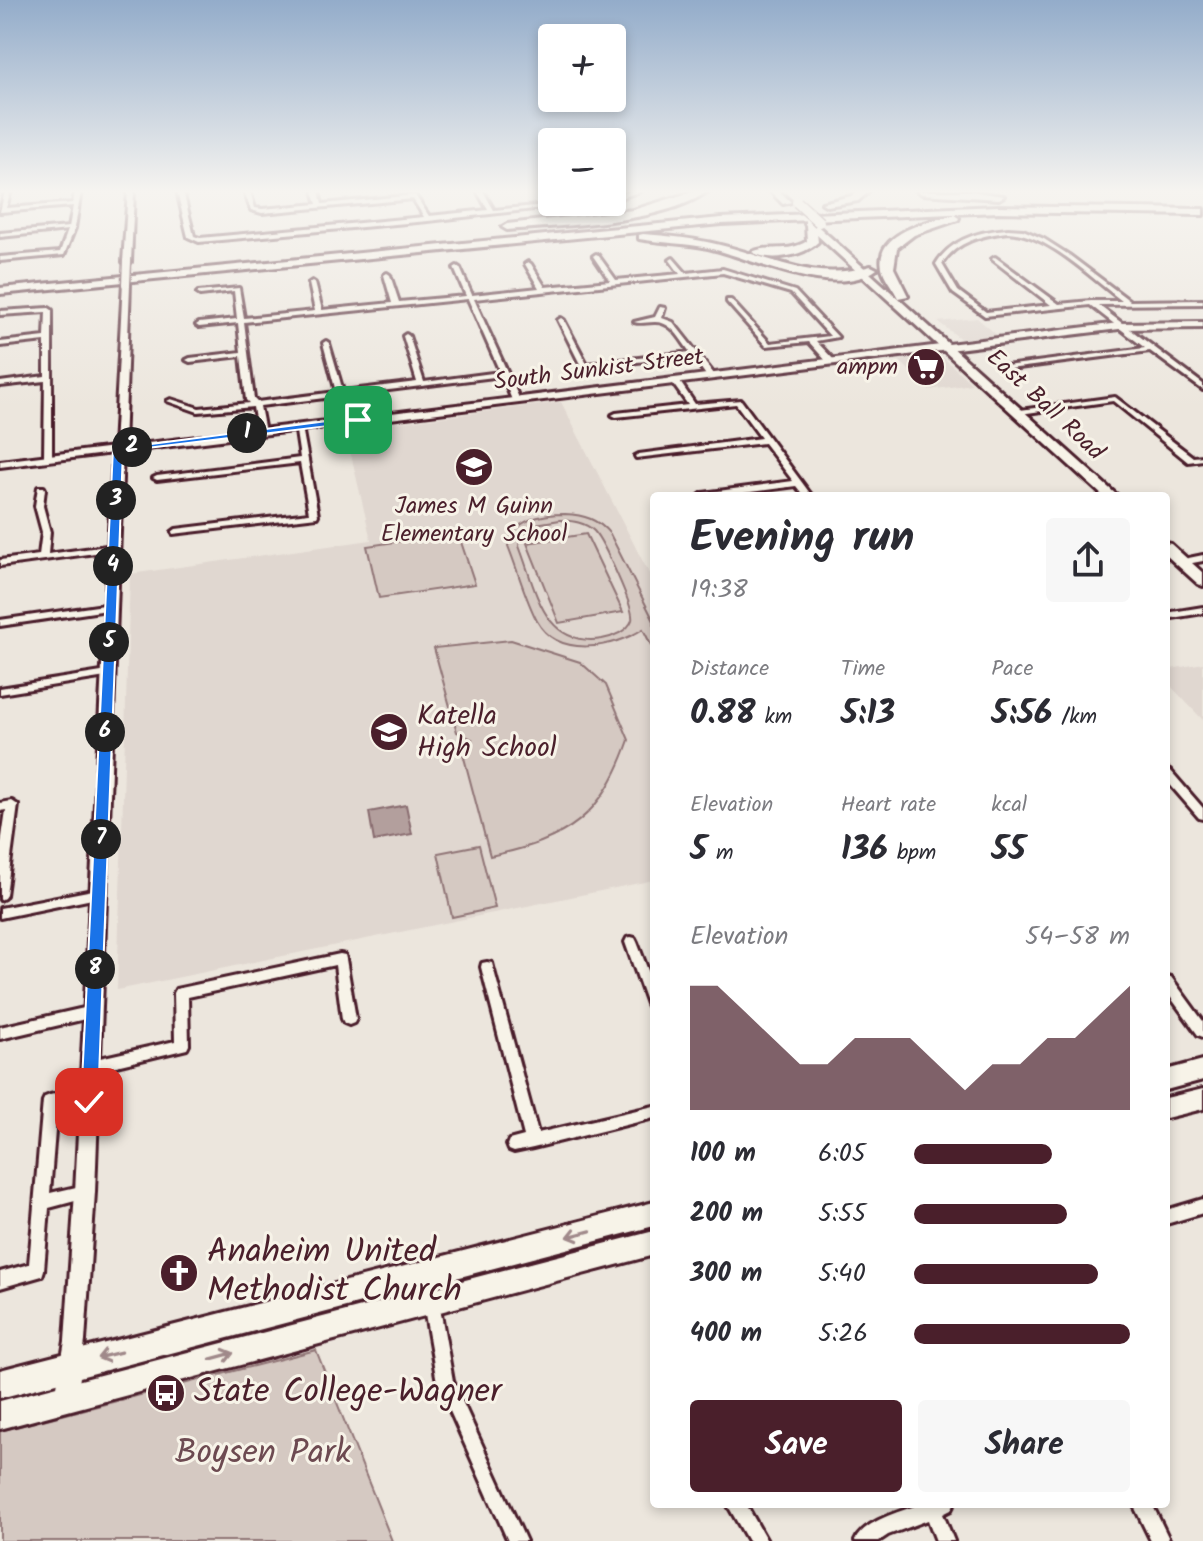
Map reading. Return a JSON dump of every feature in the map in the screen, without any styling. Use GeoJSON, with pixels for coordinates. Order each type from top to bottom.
{"type":"FeatureCollection","features":[{"type":"Feature","properties":{"kind":"highway"},"geometry":{"type":"LineString","coordinates":[[0,281],[184,263]]}},
{"type":"Feature","properties":{"kind":"highway"},"geometry":{"type":"LineString","coordinates":[[0,291],[284,263]]}},
{"type":"Feature","properties":{"kind":"highway"},"geometry":{"type":"LineString","coordinates":[[773,263],[812,274],[837,277],[867,272]]}},
{"type":"Feature","properties":{"kind":"highway"},"geometry":{"type":"LineString","coordinates":[[888,263],[902,296]]}},
{"type":"Feature","properties":{"kind":"main road","name":"East Ball Road"},"geometry":{"type":"LineString","coordinates":[[857,263],[935,341],[949,347],[1107,492]]}},
{"type":"Feature","properties":{"kind":"main road","name":"East Ball Road"},"geometry":{"type":"LineString","coordinates":[[867,272],[902,296],[948,339],[949,347]]}},
{"type":"Feature","properties":{"kind":"main road"},"geometry":{"type":"LineString","coordinates":[[1170,551],[1203,581]]}},
{"type":"Feature","properties":{"kind":"main road"},"geometry":{"type":"LineString","coordinates":[[1170,1079],[1203,1070]]}},
{"type":"Feature","properties":{"kind":"main road"},"geometry":{"type":"LineString","coordinates":[[1170,1107],[1203,1099]]}},
{"type":"Feature","properties":{"kind":"main road"},"geometry":{"type":"LineString","coordinates":[[0,1384],[650,1215]]}},
{"type":"Feature","properties":{"kind":"main road"},"geometry":{"type":"LineString","coordinates":[[0,1415],[650,1244]]}},
{"type":"Feature","properties":{"kind":"street"},"geometry":{"type":"LineString","coordinates":[[66,1398],[75,1341],[85,1192],[127,263]]}},
{"type":"Feature","properties":{"kind":"street"},"geometry":{"type":"LineString","coordinates":[[601,263],[613,281]]}},
{"type":"Feature","properties":{"kind":"street"},"geometry":{"type":"LineString","coordinates":[[675,263],[683,273]]}},
{"type":"Feature","properties":{"kind":"street"},"geometry":{"type":"LineString","coordinates":[[939,263],[955,292],[985,314],[1127,301],[1203,302]]}},
{"type":"Feature","properties":{"kind":"street"},"geometry":{"type":"LineString","coordinates":[[1000,263],[1058,307]]}},
{"type":"Feature","properties":{"kind":"street"},"geometry":{"type":"LineString","coordinates":[[1073,263],[1127,301]]}},
{"type":"Feature","properties":{"kind":"street"},"geometry":{"type":"LineString","coordinates":[[528,264],[543,289]]}},
{"type":"Feature","properties":{"kind":"street"},"geometry":{"type":"LineString","coordinates":[[457,268],[516,400]]}},
{"type":"Feature","properties":{"kind":"street"},"geometry":{"type":"LineString","coordinates":[[199,325],[723,271],[793,292],[835,337],[768,345],[729,301]]}},
{"type":"Feature","properties":{"kind":"street"},"geometry":{"type":"LineString","coordinates":[[387,275],[396,305]]}},
{"type":"Feature","properties":{"kind":"street"},"geometry":{"type":"LineString","coordinates":[[312,283],[319,313]]}},
{"type":"Feature","properties":{"kind":"street"},"geometry":{"type":"LineString","coordinates":[[200,293],[237,289],[250,400],[256,404],[261,432]]}},
{"type":"Feature","properties":{"kind":"street"},"geometry":{"type":"LineString","coordinates":[[1091,303],[1203,388]]}},
{"type":"Feature","properties":{"kind":"street"},"geometry":{"type":"LineString","coordinates":[[658,319],[662,308]]}},
{"type":"Feature","properties":{"kind":"street"},"geometry":{"type":"LineString","coordinates":[[0,313],[47,309],[48,458]]}},
{"type":"Feature","properties":{"kind":"street"},"geometry":{"type":"LineString","coordinates":[[637,322],[658,319],[671,323],[711,376]]}},
{"type":"Feature","properties":{"kind":"street"},"geometry":{"type":"LineString","coordinates":[[561,320],[585,366],[693,354]]}},
{"type":"Feature","properties":{"kind":"street","name":"South Sunkist Street"},"geometry":{"type":"LineString","coordinates":[[0,464],[1119,326],[1203,325]]}},
{"type":"Feature","properties":{"kind":"street"},"geometry":{"type":"LineString","coordinates":[[406,336],[421,384]]}},
{"type":"Feature","properties":{"kind":"street"},"geometry":{"type":"LineString","coordinates":[[0,344],[49,339]]}},
{"type":"Feature","properties":{"kind":"street"},"geometry":{"type":"LineString","coordinates":[[811,340],[831,361]]}},
{"type":"Feature","properties":{"kind":"street"},"geometry":{"type":"LineString","coordinates":[[326,343],[340,394]]}},
{"type":"Feature","properties":{"kind":"street"},"geometry":{"type":"LineString","coordinates":[[1005,368],[1150,349]]}},
{"type":"Feature","properties":{"kind":"street"},"geometry":{"type":"LineString","coordinates":[[190,360],[245,354]]}},
{"type":"Feature","properties":{"kind":"street"},"geometry":{"type":"LineString","coordinates":[[171,401],[198,410],[504,374]]}},
{"type":"Feature","properties":{"kind":"street"},"geometry":{"type":"LineString","coordinates":[[0,384],[49,378]]}},
{"type":"Feature","properties":{"kind":"street"},"geometry":{"type":"LineString","coordinates":[[675,381],[692,406]]}},
{"type":"Feature","properties":{"kind":"street"},"geometry":{"type":"LineString","coordinates":[[1020,412],[1115,399],[1191,460],[1203,458]]}},
{"type":"Feature","properties":{"kind":"street"},"geometry":{"type":"LineString","coordinates":[[616,415],[733,400],[738,402],[805,492]]}},
{"type":"Feature","properties":{"kind":"street"},"geometry":{"type":"LineString","coordinates":[[176,532],[314,515],[298,427]]}},
{"type":"Feature","properties":{"kind":"street"},"geometry":{"type":"LineString","coordinates":[[639,456],[766,440]]}},
{"type":"Feature","properties":{"kind":"street"},"geometry":{"type":"LineString","coordinates":[[157,478],[304,460]]}},
{"type":"Feature","properties":{"kind":"street"},"geometry":{"type":"LineString","coordinates":[[732,492],[798,483]]}},
{"type":"Feature","properties":{"kind":"street"},"geometry":{"type":"LineString","coordinates":[[41,489],[39,506],[46,532],[43,558]]}},
{"type":"Feature","properties":{"kind":"street"},"geometry":{"type":"LineString","coordinates":[[0,563],[114,548]]}},
{"type":"Feature","properties":{"kind":"street"},"geometry":{"type":"LineString","coordinates":[[1182,562],[1203,558]]}},
{"type":"Feature","properties":{"kind":"street"},"geometry":{"type":"LineString","coordinates":[[0,623],[111,607]]}},
{"type":"Feature","properties":{"kind":"street"},"geometry":{"type":"LineString","coordinates":[[1170,615],[1203,610]]}},
{"type":"Feature","properties":{"kind":"street"},"geometry":{"type":"LineString","coordinates":[[0,691],[108,674]]}},
{"type":"Feature","properties":{"kind":"street"},"geometry":{"type":"LineString","coordinates":[[1170,778],[1203,815]]}},
{"type":"Feature","properties":{"kind":"street"},"geometry":{"type":"LineString","coordinates":[[0,895],[6,806]]}},
{"type":"Feature","properties":{"kind":"street"},"geometry":{"type":"LineString","coordinates":[[0,913],[98,894]]}},
{"type":"Feature","properties":{"kind":"street"},"geometry":{"type":"LineString","coordinates":[[631,942],[650,993]]}},
{"type":"Feature","properties":{"kind":"street"},"geometry":{"type":"LineString","coordinates":[[91,1066],[182,1045],[181,993],[340,959],[349,1019]]}},
{"type":"Feature","properties":{"kind":"street"},"geometry":{"type":"LineString","coordinates":[[487,967],[533,1141]]}},
{"type":"Feature","properties":{"kind":"street"},"geometry":{"type":"LineString","coordinates":[[1170,986],[1203,1031]]}},
{"type":"Feature","properties":{"kind":"street"},"geometry":{"type":"LineString","coordinates":[[0,1033],[93,1012]]}},
{"type":"Feature","properties":{"kind":"street"},"geometry":{"type":"LineString","coordinates":[[0,1280],[36,1270],[50,1101],[90,1092]]}},
{"type":"Feature","properties":{"kind":"street"},"geometry":{"type":"LineString","coordinates":[[514,1145],[650,1113]]}},
{"type":"Feature","properties":{"kind":"street"},"geometry":{"type":"LineString","coordinates":[[42,1202],[85,1192]]}},
{"type":"Feature","properties":{"kind":"street"},"geometry":{"type":"LineString","coordinates":[[1170,1216],[1203,1206]]}},
{"type":"Feature","properties":{"kind":"street"},"geometry":{"type":"LineString","coordinates":[[426,1274],[445,1382],[517,1541]]}},
{"type":"Feature","properties":{"kind":"street"},"geometry":{"type":"LineString","coordinates":[[738,1508],[758,1541]]}},
{"type":"Feature","properties":{"kind":"street"},"geometry":{"type":"LineString","coordinates":[[864,1541],[882,1528],[933,1508]]}},
{"type":"Feature","properties":{"kind":"street"},"geometry":{"type":"LineString","coordinates":[[938,1508],[945,1541]]}},
{"type":"Feature","properties":{"kind":"street"},"geometry":{"type":"LineString","coordinates":[[1144,1508],[1161,1541]]}},
{"type":"Feature","properties":{"kind":"shaded area"},"geometry":{"type":"Polygon","coordinates":[[[977,318],[997,335],[961,339],[938,322],[977,318]]]}},
{"type":"Feature","properties":{"kind":"shaded area"},"geometry":{"type":"Polygon","coordinates":[[[941,356],[972,384],[929,390],[899,360],[941,356]]]}},
{"type":"Feature","properties":{"kind":"shaded area","name":"Katella High School"},"geometry":{"type":"Polygon","coordinates":[[[561,402],[650,575],[650,881],[117,990],[130,574],[371,540],[345,429],[561,402]]]}},
{"type":"Feature","properties":{"kind":"shaded area"},"geometry":{"type":"Polygon","coordinates":[[[1203,663],[1203,720],[1170,685],[1170,669],[1203,663]]]}},
{"type":"Feature","properties":{"kind":"shaded area"},"geometry":{"type":"Polygon","coordinates":[[[406,805],[412,834],[374,841],[369,812],[406,805]]]}},
{"type":"Feature","properties":{"kind":"green space"},"geometry":{"type":"Polygon","coordinates":[[[556,514],[584,517],[601,525],[610,534],[650,613],[650,643],[643,629],[617,641],[587,646],[558,641],[546,633],[525,594],[508,546],[522,524],[556,514]],[[560,520],[536,524],[520,538],[519,546],[537,597],[554,625],[582,639],[602,639],[624,630],[632,620],[632,613],[604,548],[594,531],[582,524],[560,520]]]}},
{"type":"Feature","properties":{"kind":"green space"},"geometry":{"type":"Polygon","coordinates":[[[458,533],[475,584],[379,598],[367,546],[458,533]]]}},
{"type":"Feature","properties":{"kind":"green space"},"geometry":{"type":"Polygon","coordinates":[[[586,534],[623,612],[559,623],[527,543],[586,534]]]}},
{"type":"Feature","properties":{"kind":"green space"},"geometry":{"type":"Polygon","coordinates":[[[511,640],[580,662],[606,685],[629,740],[607,788],[579,821],[541,842],[490,856],[462,750],[472,739],[457,732],[434,648],[511,640]]]}},
{"type":"Feature","properties":{"kind":"green space"},"geometry":{"type":"Polygon","coordinates":[[[479,845],[495,908],[452,917],[438,853],[479,845]]]}},
{"type":"Feature","properties":{"kind":"green space","name":"Boysen Park"},"geometry":{"type":"Polygon","coordinates":[[[316,1350],[392,1541],[0,1541],[0,1431],[316,1350]]]}},
{"type":"Feature","properties":{"kind":"place","name":"ampm"},"geometry":{"type":"Point","coordinates":[926,367]}},
{"type":"Feature","properties":{"kind":"place","name":"James M Guinn Elementary School"},"geometry":{"type":"Point","coordinates":[474,467]}},
{"type":"Feature","properties":{"kind":"place","name":"Katella High School"},"geometry":{"type":"Point","coordinates":[389,732]}},
{"type":"Feature","properties":{"kind":"place","name":"Anaheim United Methodist Church"},"geometry":{"type":"Point","coordinates":[179,1273]}},
{"type":"Feature","properties":{"kind":"place","name":"State College-Wagner"},"geometry":{"type":"Point","coordinates":[166,1393]}},
{"type":"Feature","properties":{"kind":"route"},"geometry":{"type":"LineString","coordinates":[[89,1102],[118,449],[358,420]]}}]}
